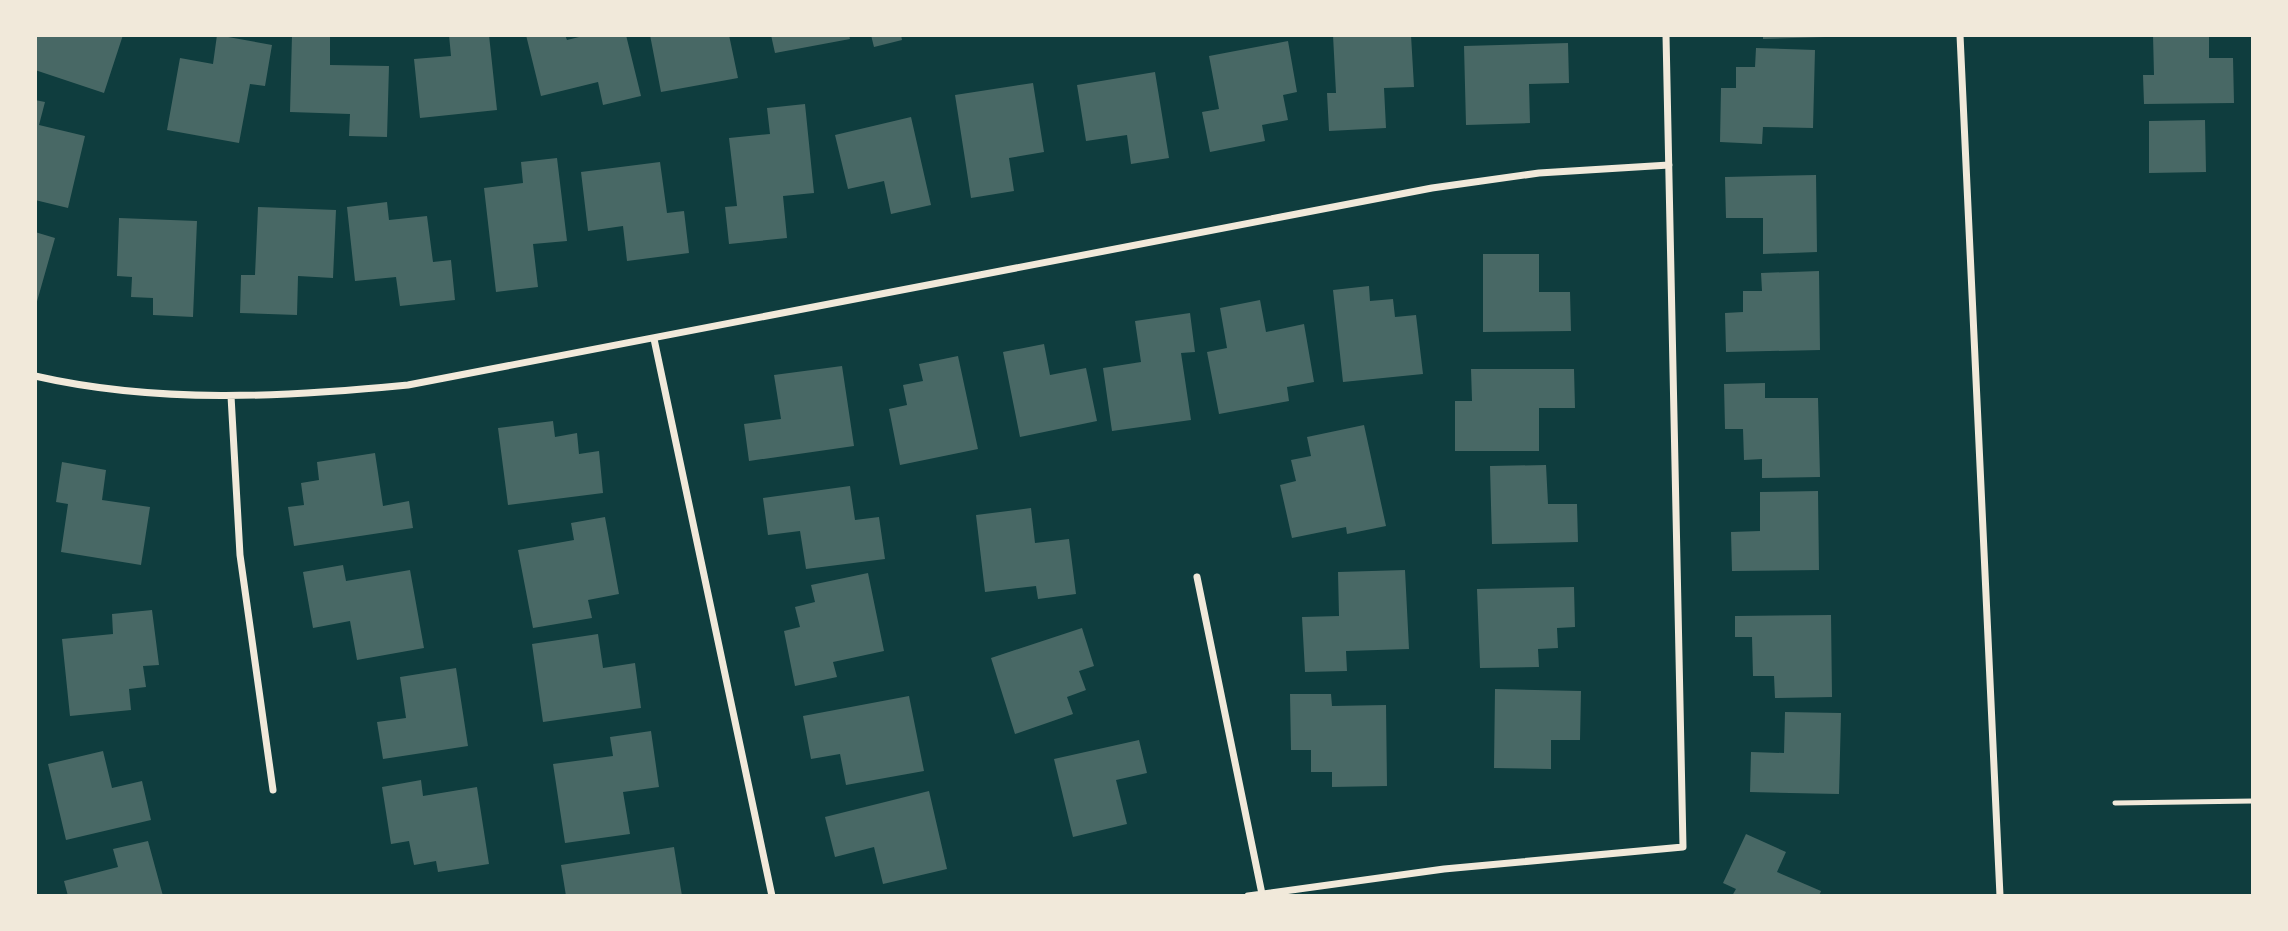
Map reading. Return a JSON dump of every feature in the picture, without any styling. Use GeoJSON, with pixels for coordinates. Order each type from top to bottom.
{"type":"FeatureCollection","features":[{"type":"Feature","properties":{"kind":"street"},"geometry":{"type":"LineString","coordinates":[[1248,896],[1444,869],[1683,847],[1667,35]]}},
{"type":"Feature","properties":{"kind":"street"},"geometry":{"type":"LineString","coordinates":[[1960,35],[2000,896]]}},
{"type":"Feature","properties":{"kind":"street"},"geometry":{"type":"LineString","coordinates":[[35,376],[143,392],[230,396],[306,395],[408,385],[1432,188],[1539,173],[1669,165]]}},
{"type":"Feature","properties":{"kind":"street"},"geometry":{"type":"LineString","coordinates":[[654,339],[772,896]]}},
{"type":"Feature","properties":{"kind":"street"},"geometry":{"type":"LineString","coordinates":[[230,396],[240,555],[273,790]]}},
{"type":"Feature","properties":{"kind":"street"},"geometry":{"type":"LineString","coordinates":[[1197,577],[1262,894]]}},
{"type":"Feature","properties":{"kind":"lane"},"geometry":{"type":"LineString","coordinates":[[2115,803],[2253,801]]}},
{"type":"Feature","properties":{"kind":"building"},"geometry":{"type":"Polygon","coordinates":[[[35,35],[123,35],[104,93],[35,70],[35,35]]]}},
{"type":"Feature","properties":{"kind":"building"},"geometry":{"type":"Polygon","coordinates":[[[217,35],[272,45],[265,86],[250,84],[239,143],[167,130],[180,58],[213,64],[217,35]]]}},
{"type":"Feature","properties":{"kind":"building"},"geometry":{"type":"Polygon","coordinates":[[[292,35],[330,35],[330,65],[389,66],[387,137],[349,136],[350,114],[290,112],[292,35]]]}},
{"type":"Feature","properties":{"kind":"building"},"geometry":{"type":"Polygon","coordinates":[[[449,35],[489,35],[497,110],[420,118],[414,59],[451,56],[449,35]]]}},
{"type":"Feature","properties":{"kind":"building"},"geometry":{"type":"Polygon","coordinates":[[[526,35],[565,35],[567,40],[587,35],[626,35],[641,96],[603,105],[598,82],[541,96],[526,35]]]}},
{"type":"Feature","properties":{"kind":"building"},"geometry":{"type":"Polygon","coordinates":[[[650,35],[729,35],[738,78],[661,92],[650,35]]]}},
{"type":"Feature","properties":{"kind":"building"},"geometry":{"type":"Polygon","coordinates":[[[771,35],[849,35],[850,39],[775,53],[771,35]]]}},
{"type":"Feature","properties":{"kind":"building"},"geometry":{"type":"Polygon","coordinates":[[[871,35],[901,35],[902,40],[874,47],[871,35]]]}},
{"type":"Feature","properties":{"kind":"building"},"geometry":{"type":"Polygon","coordinates":[[[1333,35],[1411,35],[1414,87],[1384,88],[1386,128],[1329,131],[1327,93],[1336,93],[1333,35]]]}},
{"type":"Feature","properties":{"kind":"building"},"geometry":{"type":"Polygon","coordinates":[[[1763,35],[1825,35],[1825,37],[1763,39],[1763,35]]]}},
{"type":"Feature","properties":{"kind":"building"},"geometry":{"type":"Polygon","coordinates":[[[2153,35],[2209,35],[2209,58],[2233,58],[2234,103],[2144,104],[2143,75],[2154,75],[2153,35]]]}},
{"type":"Feature","properties":{"kind":"building"},"geometry":{"type":"Polygon","coordinates":[[[1288,41],[1297,92],[1283,95],[1288,120],[1262,125],[1265,141],[1210,152],[1202,112],[1219,109],[1209,56],[1288,41]]]}},
{"type":"Feature","properties":{"kind":"building"},"geometry":{"type":"Polygon","coordinates":[[[1568,43],[1569,83],[1529,84],[1530,123],[1466,125],[1464,46],[1568,43]]]}},
{"type":"Feature","properties":{"kind":"building"},"geometry":{"type":"Polygon","coordinates":[[[1756,48],[1815,50],[1813,128],[1763,127],[1762,144],[1720,142],[1721,88],[1736,88],[1736,67],[1755,67],[1756,48]]]}},
{"type":"Feature","properties":{"kind":"building"},"geometry":{"type":"Polygon","coordinates":[[[1155,72],[1169,158],[1131,164],[1127,135],[1086,141],[1077,85],[1155,72]]]}},
{"type":"Feature","properties":{"kind":"building"},"geometry":{"type":"Polygon","coordinates":[[[1033,83],[1044,152],[1009,158],[1014,191],[971,198],[955,95],[1033,83]]]}},
{"type":"Feature","properties":{"kind":"building"},"geometry":{"type":"Polygon","coordinates":[[[35,100],[45,102],[39,125],[85,136],[68,208],[35,200],[35,100]]]}},
{"type":"Feature","properties":{"kind":"building"},"geometry":{"type":"Polygon","coordinates":[[[805,104],[814,193],[783,196],[787,238],[729,244],[725,207],[737,206],[729,138],[770,134],[767,108],[805,104]]]}},
{"type":"Feature","properties":{"kind":"building"},"geometry":{"type":"Polygon","coordinates":[[[911,117],[931,205],[891,214],[884,181],[848,189],[835,135],[911,117]]]}},
{"type":"Feature","properties":{"kind":"building"},"geometry":{"type":"Polygon","coordinates":[[[2205,120],[2206,172],[2149,173],[2149,121],[2205,120]]]}},
{"type":"Feature","properties":{"kind":"building"},"geometry":{"type":"Polygon","coordinates":[[[557,158],[567,241],[533,244],[538,287],[496,292],[484,188],[523,183],[521,162],[557,158]]]}},
{"type":"Feature","properties":{"kind":"building"},"geometry":{"type":"Polygon","coordinates":[[[660,162],[667,213],[684,211],[689,253],[627,261],[623,226],[588,231],[581,172],[660,162]]]}},
{"type":"Feature","properties":{"kind":"building"},"geometry":{"type":"Polygon","coordinates":[[[1816,175],[1817,252],[1763,254],[1763,218],[1726,218],[1725,177],[1816,175]]]}},
{"type":"Feature","properties":{"kind":"building"},"geometry":{"type":"Polygon","coordinates":[[[387,202],[389,220],[427,216],[433,262],[451,260],[455,300],[400,306],[396,277],[355,281],[347,207],[387,202]]]}},
{"type":"Feature","properties":{"kind":"building"},"geometry":{"type":"Polygon","coordinates":[[[258,207],[336,210],[333,278],[298,276],[297,315],[240,313],[241,275],[255,275],[258,207]]]}},
{"type":"Feature","properties":{"kind":"building"},"geometry":{"type":"Polygon","coordinates":[[[119,218],[197,221],[193,317],[153,315],[153,298],[131,297],[132,277],[117,276],[119,218]]]}},
{"type":"Feature","properties":{"kind":"building"},"geometry":{"type":"Polygon","coordinates":[[[35,232],[55,238],[36,305],[35,305],[35,232]]]}},
{"type":"Feature","properties":{"kind":"building"},"geometry":{"type":"Polygon","coordinates":[[[1483,254],[1539,254],[1539,292],[1570,292],[1571,331],[1483,332],[1483,254]]]}},
{"type":"Feature","properties":{"kind":"building"},"geometry":{"type":"Polygon","coordinates":[[[1819,271],[1820,350],[1726,352],[1725,313],[1743,312],[1743,291],[1762,291],[1761,273],[1819,271]]]}},
{"type":"Feature","properties":{"kind":"building"},"geometry":{"type":"Polygon","coordinates":[[[1369,286],[1370,301],[1393,299],[1395,317],[1416,315],[1423,374],[1343,382],[1333,290],[1369,286]]]}},
{"type":"Feature","properties":{"kind":"building"},"geometry":{"type":"Polygon","coordinates":[[[1260,300],[1266,332],[1304,324],[1314,382],[1287,387],[1289,401],[1219,414],[1207,352],[1227,348],[1220,308],[1260,300]]]}},
{"type":"Feature","properties":{"kind":"building"},"geometry":{"type":"Polygon","coordinates":[[[1190,313],[1195,352],[1181,353],[1191,420],[1112,431],[1103,368],[1141,362],[1135,321],[1190,313]]]}},
{"type":"Feature","properties":{"kind":"building"},"geometry":{"type":"Polygon","coordinates":[[[1044,344],[1050,375],[1086,368],[1097,421],[1020,437],[1003,352],[1044,344]]]}},
{"type":"Feature","properties":{"kind":"building"},"geometry":{"type":"Polygon","coordinates":[[[958,356],[978,449],[900,465],[889,409],[907,405],[903,385],[923,381],[919,364],[958,356]]]}},
{"type":"Feature","properties":{"kind":"building"},"geometry":{"type":"Polygon","coordinates":[[[842,366],[854,446],[749,461],[744,424],[781,419],[774,375],[842,366]]]}},
{"type":"Feature","properties":{"kind":"building"},"geometry":{"type":"Polygon","coordinates":[[[1471,369],[1574,369],[1575,408],[1539,408],[1539,451],[1455,451],[1455,401],[1472,401],[1471,369]]]}},
{"type":"Feature","properties":{"kind":"building"},"geometry":{"type":"Polygon","coordinates":[[[1765,383],[1765,398],[1818,398],[1820,477],[1762,478],[1762,459],[1744,460],[1743,429],[1725,429],[1724,384],[1765,383]]]}},
{"type":"Feature","properties":{"kind":"building"},"geometry":{"type":"Polygon","coordinates":[[[553,421],[555,437],[577,433],[579,454],[599,451],[603,493],[508,505],[498,428],[553,421]]]}},
{"type":"Feature","properties":{"kind":"building"},"geometry":{"type":"Polygon","coordinates":[[[1364,425],[1386,526],[1347,534],[1346,527],[1292,538],[1280,485],[1296,481],[1291,460],[1311,456],[1307,437],[1364,425]]]}},
{"type":"Feature","properties":{"kind":"building"},"geometry":{"type":"Polygon","coordinates":[[[375,453],[383,506],[409,501],[413,528],[294,546],[288,507],[304,505],[301,483],[319,480],[317,462],[375,453]]]}},
{"type":"Feature","properties":{"kind":"building"},"geometry":{"type":"Polygon","coordinates":[[[62,462],[106,470],[102,500],[150,507],[141,565],[61,552],[68,504],[56,502],[62,462]]]}},
{"type":"Feature","properties":{"kind":"building"},"geometry":{"type":"Polygon","coordinates":[[[1546,465],[1548,504],[1577,504],[1578,542],[1492,544],[1490,466],[1546,465]]]}},
{"type":"Feature","properties":{"kind":"building"},"geometry":{"type":"Polygon","coordinates":[[[850,486],[855,520],[879,517],[885,559],[806,569],[800,531],[768,535],[763,498],[850,486]]]}},
{"type":"Feature","properties":{"kind":"building"},"geometry":{"type":"Polygon","coordinates":[[[1818,491],[1819,570],[1732,571],[1731,532],[1760,531],[1760,492],[1818,491]]]}},
{"type":"Feature","properties":{"kind":"building"},"geometry":{"type":"Polygon","coordinates":[[[1031,508],[1035,543],[1069,539],[1076,594],[1038,599],[1036,586],[985,592],[976,515],[1031,508]]]}},
{"type":"Feature","properties":{"kind":"building"},"geometry":{"type":"Polygon","coordinates":[[[605,517],[619,594],[588,600],[592,618],[533,628],[518,550],[574,540],[571,523],[605,517]]]}},
{"type":"Feature","properties":{"kind":"building"},"geometry":{"type":"Polygon","coordinates":[[[343,565],[346,581],[410,570],[424,648],[357,660],[350,621],[313,628],[303,572],[343,565]]]}},
{"type":"Feature","properties":{"kind":"building"},"geometry":{"type":"Polygon","coordinates":[[[1405,570],[1409,649],[1346,651],[1347,671],[1305,672],[1302,617],[1339,616],[1338,572],[1405,570]]]}},
{"type":"Feature","properties":{"kind":"building"},"geometry":{"type":"Polygon","coordinates":[[[868,573],[884,651],[833,662],[837,677],[795,686],[784,631],[800,627],[795,607],[815,602],[811,585],[868,573]]]}},
{"type":"Feature","properties":{"kind":"building"},"geometry":{"type":"Polygon","coordinates":[[[1574,587],[1575,627],[1557,628],[1558,648],[1538,649],[1539,667],[1480,668],[1477,589],[1574,587]]]}},
{"type":"Feature","properties":{"kind":"building"},"geometry":{"type":"Polygon","coordinates":[[[152,610],[159,665],[143,666],[146,687],[129,689],[131,710],[70,716],[62,639],[113,634],[112,614],[152,610]]]}},
{"type":"Feature","properties":{"kind":"building"},"geometry":{"type":"Polygon","coordinates":[[[1831,615],[1832,697],[1775,698],[1774,676],[1753,676],[1752,637],[1735,637],[1735,616],[1831,615]]]}},
{"type":"Feature","properties":{"kind":"building"},"geometry":{"type":"Polygon","coordinates":[[[1082,628],[1094,666],[1079,671],[1086,690],[1067,697],[1073,714],[1015,734],[991,658],[1082,628]]]}},
{"type":"Feature","properties":{"kind":"building"},"geometry":{"type":"Polygon","coordinates":[[[598,634],[603,668],[635,663],[641,708],[543,722],[532,644],[598,634]]]}},
{"type":"Feature","properties":{"kind":"building"},"geometry":{"type":"Polygon","coordinates":[[[456,668],[468,746],[383,759],[377,722],[406,718],[400,677],[456,668]]]}},
{"type":"Feature","properties":{"kind":"building"},"geometry":{"type":"Polygon","coordinates":[[[1495,689],[1581,691],[1580,740],[1551,740],[1551,769],[1494,768],[1495,689]]]}},
{"type":"Feature","properties":{"kind":"building"},"geometry":{"type":"Polygon","coordinates":[[[1290,694],[1331,694],[1332,706],[1386,705],[1387,786],[1332,787],[1332,772],[1311,772],[1311,750],[1291,750],[1290,694]]]}},
{"type":"Feature","properties":{"kind":"building"},"geometry":{"type":"Polygon","coordinates":[[[909,696],[924,771],[846,785],[840,754],[811,759],[803,716],[909,696]]]}},
{"type":"Feature","properties":{"kind":"building"},"geometry":{"type":"Polygon","coordinates":[[[1785,712],[1841,713],[1839,794],[1750,792],[1751,752],[1784,753],[1785,712]]]}},
{"type":"Feature","properties":{"kind":"building"},"geometry":{"type":"Polygon","coordinates":[[[651,731],[659,787],[623,792],[630,834],[565,843],[553,764],[613,756],[610,737],[651,731]]]}},
{"type":"Feature","properties":{"kind":"building"},"geometry":{"type":"Polygon","coordinates":[[[1139,740],[1147,773],[1116,780],[1127,824],[1073,837],[1054,759],[1139,740]]]}},
{"type":"Feature","properties":{"kind":"building"},"geometry":{"type":"Polygon","coordinates":[[[103,751],[112,788],[142,781],[151,820],[66,840],[48,764],[103,751]]]}},
{"type":"Feature","properties":{"kind":"building"},"geometry":{"type":"Polygon","coordinates":[[[421,780],[423,796],[477,787],[489,864],[438,872],[436,861],[414,865],[409,841],[391,844],[382,787],[421,780]]]}},
{"type":"Feature","properties":{"kind":"building"},"geometry":{"type":"Polygon","coordinates":[[[929,791],[947,869],[883,884],[874,847],[835,857],[825,817],[929,791]]]}},
{"type":"Feature","properties":{"kind":"building"},"geometry":{"type":"Polygon","coordinates":[[[1746,834],[1786,852],[1777,872],[1821,891],[1819,896],[1732,896],[1736,889],[1723,883],[1746,834]]]}},
{"type":"Feature","properties":{"kind":"building"},"geometry":{"type":"Polygon","coordinates":[[[148,841],[163,896],[68,896],[64,881],[118,867],[113,849],[148,841]]]}},
{"type":"Feature","properties":{"kind":"building"},"geometry":{"type":"Polygon","coordinates":[[[674,847],[682,896],[566,896],[561,865],[674,847]]]}}]}
